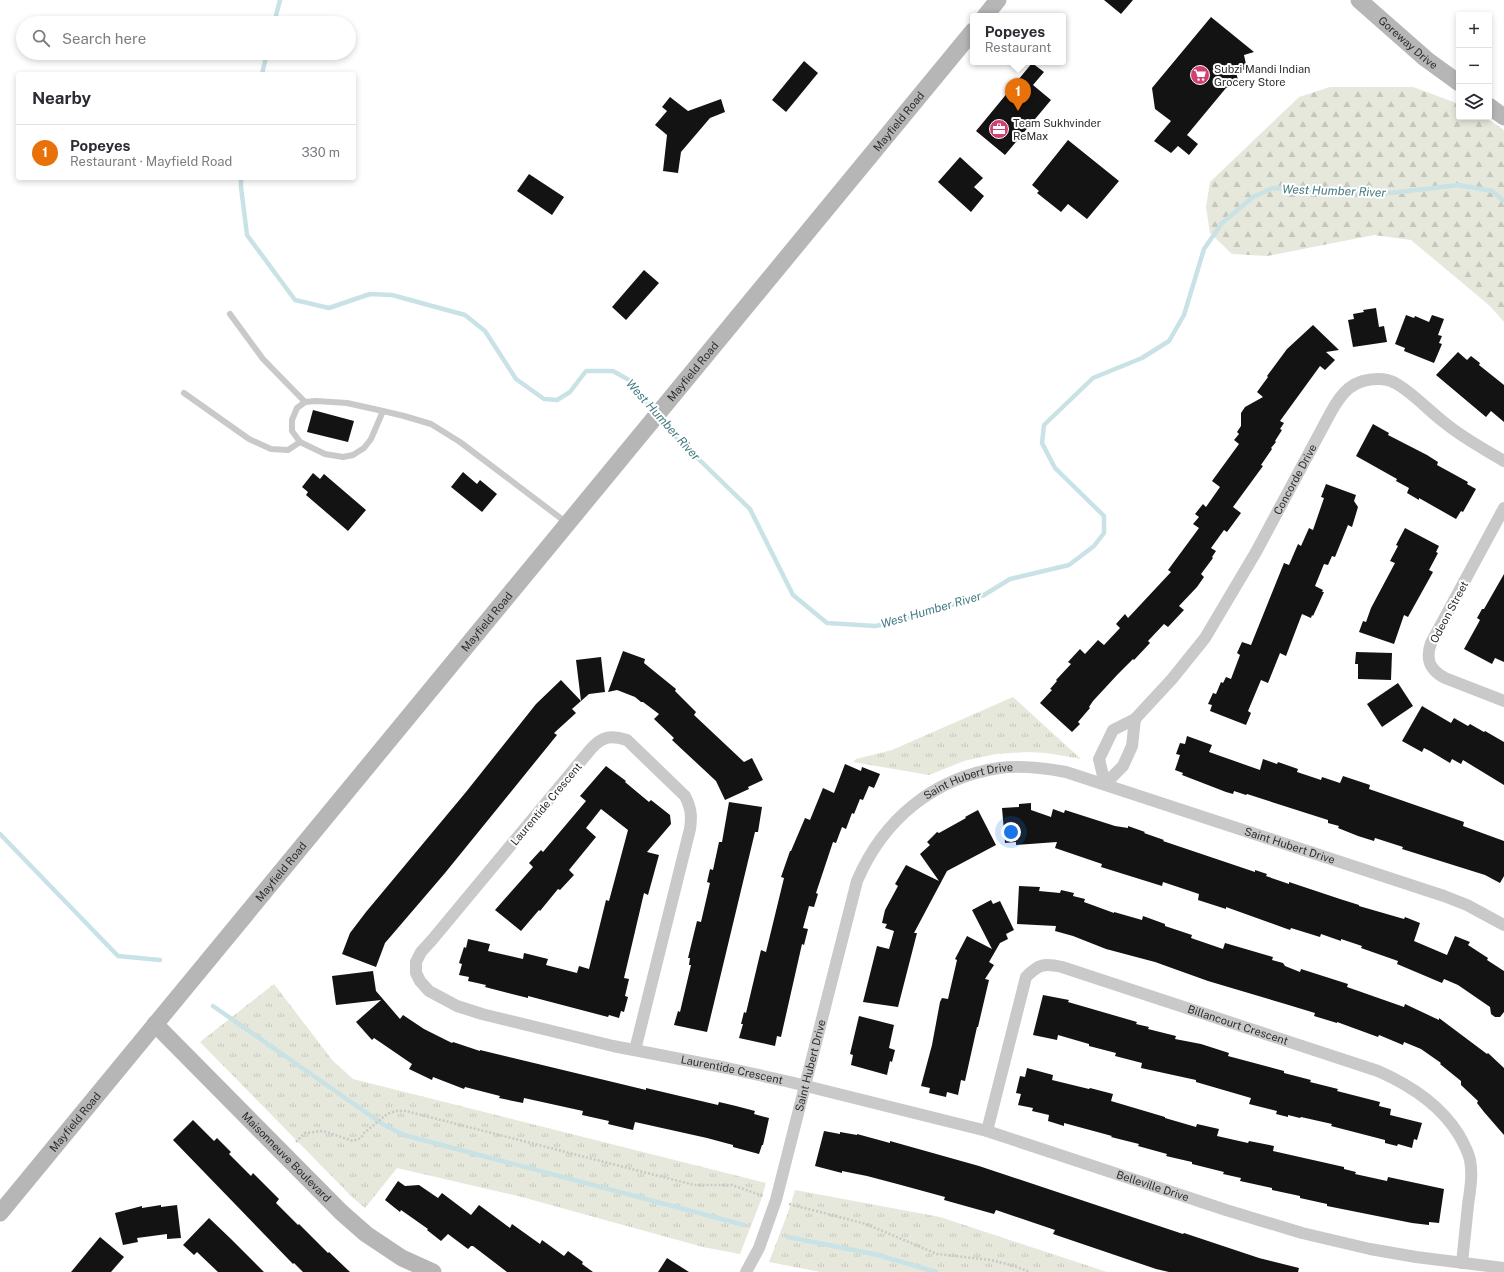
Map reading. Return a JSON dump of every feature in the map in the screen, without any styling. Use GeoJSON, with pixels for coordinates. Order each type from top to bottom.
{"type":"FeatureCollection","features":[{"type":"Feature","properties":{"kind":"main road"},"geometry":{"type":"LineString","coordinates":[[987,13],[998,0]]}},
{"type":"Feature","properties":{"kind":"main road","name":"Goreway Drive"},"geometry":{"type":"LineString","coordinates":[[1358,0],[1426,59],[1456,81]]}},
{"type":"Feature","properties":{"kind":"main road","name":"Mayfield Road"},"geometry":{"type":"LineString","coordinates":[[0,1213],[970,34]]}},
{"type":"Feature","properties":{"kind":"main road"},"geometry":{"type":"LineString","coordinates":[[1492,108],[1504,117]]}},
{"type":"Feature","properties":{"kind":"main road","name":"Maisonneuve Boulevard"},"geometry":{"type":"LineString","coordinates":[[155,1024],[351,1221],[366,1234],[402,1258],[433,1272]]}},
{"type":"Feature","properties":{"kind":"street","name":"Concorde Drive"},"geometry":{"type":"LineString","coordinates":[[1104,784],[1099,759],[1113,730],[1135,719],[1172,679],[1205,638],[1256,552],[1338,400],[1345,390],[1363,380],[1382,379],[1394,382],[1464,437],[1504,461]]}},
{"type":"Feature","properties":{"kind":"street","name":"Odeon Street"},"geometry":{"type":"LineString","coordinates":[[1504,508],[1432,643],[1429,656],[1430,664],[1436,674],[1504,701]]}},
{"type":"Feature","properties":{"kind":"street"},"geometry":{"type":"LineString","coordinates":[[1104,784],[1123,766],[1132,746],[1135,719]]}},
{"type":"Feature","properties":{"kind":"street","name":"Laurentide Crescent"},"geometry":{"type":"LineString","coordinates":[[636,1050],[690,829],[691,817],[690,807],[685,796],[627,740],[618,737],[607,737],[598,741],[590,750],[421,952],[416,962],[416,973],[420,981],[429,991],[457,1006],[528,1025],[636,1050],[728,1068],[805,1086]]}},
{"type":"Feature","properties":{"kind":"street","name":"Saint Hubert Drive"},"geometry":{"type":"LineString","coordinates":[[746,1272],[758,1252],[772,1214],[857,881],[875,846],[898,818],[919,800],[947,783],[964,776],[1000,768],[1046,768],[1066,772],[1444,896],[1467,905],[1504,925]]}},
{"type":"Feature","properties":{"kind":"street","name":"Billancourt Crescent"},"geometry":{"type":"LineString","coordinates":[[987,1131],[1026,976],[1038,966],[1049,964],[1062,967],[1378,1071],[1398,1079],[1417,1091],[1436,1106],[1447,1118],[1464,1144],[1470,1159],[1472,1179],[1462,1263]]}},
{"type":"Feature","properties":{"kind":"street","name":"Belleville Drive"},"geometry":{"type":"LineString","coordinates":[[805,1086],[987,1131],[1226,1210],[1302,1233],[1370,1249],[1416,1257],[1504,1268]]}},
{"type":"Feature","properties":{"kind":"lane"},"geometry":{"type":"LineString","coordinates":[[230,314],[263,359],[305,402]]}},
{"type":"Feature","properties":{"kind":"lane"},"geometry":{"type":"LineString","coordinates":[[184,393],[248,439],[271,449],[288,450],[300,442]]}},
{"type":"Feature","properties":{"kind":"lane"},"geometry":{"type":"LineString","coordinates":[[383,411],[370,439],[364,448],[354,454],[343,457],[325,454],[300,442],[292,432],[292,420],[297,408],[305,402],[316,401],[347,403],[383,411],[431,424],[460,442],[568,523]]}},
{"type":"Feature","properties":{"kind":"path"},"geometry":{"type":"LineString","coordinates":[[296,1142],[305,1133],[324,1130],[353,1141],[361,1138],[387,1114],[396,1111],[406,1111],[694,1185],[732,1185],[764,1196]]}},
{"type":"Feature","properties":{"kind":"path"},"geometry":{"type":"LineString","coordinates":[[790,1204],[866,1224],[937,1254],[991,1260],[1030,1272]]}},
{"type":"Feature","properties":{"kind":"green space"},"geometry":{"type":"Polygon","coordinates":[[[1330,87],[1413,87],[1456,103],[1456,120],[1489,120],[1504,130],[1504,322],[1490,306],[1411,240],[1374,235],[1267,256],[1232,254],[1210,233],[1206,207],[1210,182],[1299,97],[1330,87]]]}},
{"type":"Feature","properties":{"kind":"green space"},"geometry":{"type":"Polygon","coordinates":[[[1013,697],[1081,759],[1047,753],[1027,752],[996,754],[964,761],[929,775],[853,762],[856,759],[892,750],[1013,697]]]}},
{"type":"Feature","properties":{"kind":"green space"},"geometry":{"type":"Polygon","coordinates":[[[274,984],[333,1061],[353,1079],[766,1183],[740,1254],[703,1247],[518,1196],[397,1168],[365,1208],[352,1197],[200,1042],[274,984]]]}},
{"type":"Feature","properties":{"kind":"green space"},"geometry":{"type":"Polygon","coordinates":[[[795,1190],[940,1217],[1107,1272],[820,1272],[769,1262],[795,1190]]]}},
{"type":"Feature","properties":{"kind":"building"},"geometry":{"type":"Polygon","coordinates":[[[1104,0],[1133,0],[1121,14],[1104,0]]]}},
{"type":"Feature","properties":{"kind":"building"},"geometry":{"type":"Polygon","coordinates":[[[1211,17],[1254,52],[1244,55],[1247,69],[1236,72],[1239,84],[1226,88],[1187,135],[1198,144],[1189,155],[1178,146],[1171,153],[1154,141],[1171,121],[1155,109],[1152,88],[1211,17]]]}},
{"type":"Feature","properties":{"kind":"building"},"geometry":{"type":"Polygon","coordinates":[[[804,61],[818,73],[786,112],[772,100],[804,61]]]}},
{"type":"Feature","properties":{"kind":"building"},"geometry":{"type":"Polygon","coordinates":[[[1030,65],[1035,65],[1044,72],[1033,85],[1051,100],[1005,155],[976,131],[1030,65]]]}},
{"type":"Feature","properties":{"kind":"building"},"geometry":{"type":"Polygon","coordinates":[[[670,97],[688,111],[721,99],[725,112],[710,118],[681,152],[678,173],[663,171],[667,135],[655,125],[667,111],[662,107],[670,97]]]}},
{"type":"Feature","properties":{"kind":"building"},"geometry":{"type":"Polygon","coordinates":[[[1068,140],[1119,181],[1087,219],[1068,204],[1061,212],[1037,193],[1039,191],[1032,185],[1068,140]]]}},
{"type":"Feature","properties":{"kind":"building"},"geometry":{"type":"Polygon","coordinates":[[[960,157],[983,178],[974,187],[984,196],[971,212],[938,182],[960,157]]]}},
{"type":"Feature","properties":{"kind":"building"},"geometry":{"type":"Polygon","coordinates":[[[529,174],[564,197],[552,215],[517,191],[529,174]]]}},
{"type":"Feature","properties":{"kind":"building"},"geometry":{"type":"Polygon","coordinates":[[[644,270],[659,283],[626,320],[612,307],[644,270]]]}},
{"type":"Feature","properties":{"kind":"building"},"geometry":{"type":"Polygon","coordinates":[[[1376,308],[1379,327],[1384,326],[1387,342],[1353,347],[1348,320],[1354,319],[1353,314],[1364,312],[1363,310],[1376,308]]]}},
{"type":"Feature","properties":{"kind":"building"},"geometry":{"type":"Polygon","coordinates":[[[1406,315],[1414,318],[1415,316],[1429,322],[1432,315],[1444,319],[1438,335],[1442,336],[1439,343],[1442,344],[1434,363],[1404,351],[1405,348],[1395,344],[1406,315]]]}},
{"type":"Feature","properties":{"kind":"building"},"geometry":{"type":"Polygon","coordinates":[[[1313,325],[1339,350],[1326,352],[1335,360],[1325,370],[1320,366],[1280,421],[1284,423],[1280,429],[1282,430],[1271,448],[1272,449],[1261,465],[1263,466],[1233,507],[1241,513],[1227,532],[1224,530],[1211,548],[1216,551],[1212,557],[1213,558],[1201,574],[1204,577],[1197,587],[1179,606],[1184,610],[1168,627],[1164,624],[1148,641],[1150,643],[1093,701],[1089,707],[1090,708],[1078,722],[1080,724],[1072,732],[1040,703],[1052,690],[1050,689],[1057,681],[1056,680],[1071,664],[1068,662],[1080,649],[1085,654],[1098,640],[1104,645],[1120,628],[1116,624],[1125,614],[1128,618],[1171,572],[1168,570],[1199,528],[1193,524],[1199,517],[1195,514],[1203,504],[1206,507],[1220,487],[1212,481],[1239,444],[1234,440],[1239,434],[1237,432],[1241,426],[1241,413],[1245,407],[1263,397],[1257,392],[1268,377],[1267,376],[1287,349],[1313,325]]]}},
{"type":"Feature","properties":{"kind":"building"},"geometry":{"type":"Polygon","coordinates":[[[1458,352],[1467,360],[1471,356],[1480,363],[1479,365],[1504,385],[1504,422],[1491,411],[1486,417],[1436,375],[1458,352]]]}},
{"type":"Feature","properties":{"kind":"building"},"geometry":{"type":"Polygon","coordinates":[[[313,410],[354,421],[348,442],[307,432],[313,410]]]}},
{"type":"Feature","properties":{"kind":"building"},"geometry":{"type":"Polygon","coordinates":[[[1373,424],[1389,433],[1388,435],[1427,455],[1438,462],[1437,465],[1468,482],[1467,484],[1476,489],[1463,512],[1461,511],[1456,519],[1419,498],[1419,500],[1407,493],[1409,488],[1396,481],[1397,479],[1356,456],[1373,424]]]}},
{"type":"Feature","properties":{"kind":"building"},"geometry":{"type":"Polygon","coordinates":[[[463,472],[477,484],[480,480],[497,494],[482,512],[451,487],[463,472]]]}},
{"type":"Feature","properties":{"kind":"building"},"geometry":{"type":"Polygon","coordinates":[[[313,473],[320,479],[324,474],[366,510],[348,531],[306,495],[308,492],[302,487],[313,473]]]}},
{"type":"Feature","properties":{"kind":"building"},"geometry":{"type":"Polygon","coordinates":[[[1326,484],[1356,495],[1354,501],[1358,507],[1352,527],[1348,525],[1335,557],[1332,556],[1328,565],[1324,564],[1315,586],[1324,592],[1313,616],[1312,615],[1311,618],[1302,614],[1286,656],[1280,653],[1268,683],[1261,680],[1248,711],[1251,713],[1246,725],[1210,711],[1212,705],[1208,704],[1213,693],[1216,694],[1221,682],[1223,683],[1226,677],[1231,679],[1240,655],[1237,653],[1242,642],[1251,645],[1284,563],[1289,565],[1298,544],[1301,546],[1309,528],[1313,530],[1324,498],[1321,497],[1326,484]]]}},
{"type":"Feature","properties":{"kind":"building"},"geometry":{"type":"Polygon","coordinates":[[[1405,528],[1439,546],[1436,552],[1438,553],[1429,570],[1433,572],[1408,617],[1404,615],[1394,644],[1359,632],[1363,621],[1366,622],[1371,608],[1395,563],[1390,561],[1405,528]]]}},
{"type":"Feature","properties":{"kind":"building"},"geometry":{"type":"Polygon","coordinates":[[[1504,574],[1504,662],[1495,658],[1492,664],[1464,649],[1480,620],[1477,618],[1482,609],[1484,609],[1504,574]]]}},
{"type":"Feature","properties":{"kind":"building"},"geometry":{"type":"Polygon","coordinates":[[[623,651],[645,659],[644,663],[676,689],[675,691],[696,712],[694,715],[744,762],[752,758],[763,780],[748,787],[749,789],[725,800],[716,781],[672,740],[674,738],[654,719],[659,714],[635,697],[617,690],[608,692],[623,651]]]}},
{"type":"Feature","properties":{"kind":"building"},"geometry":{"type":"Polygon","coordinates":[[[1356,652],[1392,653],[1391,680],[1358,679],[1358,664],[1355,664],[1356,652]]]}},
{"type":"Feature","properties":{"kind":"building"},"geometry":{"type":"Polygon","coordinates":[[[601,657],[605,692],[589,694],[581,701],[576,660],[601,657]]]}},
{"type":"Feature","properties":{"kind":"building"},"geometry":{"type":"Polygon","coordinates":[[[561,680],[581,701],[572,709],[576,713],[554,733],[557,735],[445,873],[385,943],[376,967],[342,954],[350,933],[366,912],[466,792],[536,704],[561,680]]]}},
{"type":"Feature","properties":{"kind":"building"},"geometry":{"type":"Polygon","coordinates":[[[1398,683],[1413,706],[1382,727],[1367,704],[1398,683]]]}},
{"type":"Feature","properties":{"kind":"building"},"geometry":{"type":"Polygon","coordinates":[[[1422,706],[1451,723],[1454,718],[1468,726],[1470,724],[1484,732],[1485,731],[1504,742],[1504,785],[1463,760],[1461,764],[1452,759],[1450,763],[1424,748],[1422,752],[1402,741],[1422,706]]]}},
{"type":"Feature","properties":{"kind":"building"},"geometry":{"type":"Polygon","coordinates":[[[1187,736],[1212,745],[1209,752],[1260,770],[1263,759],[1277,764],[1278,762],[1298,769],[1297,772],[1321,780],[1322,777],[1340,783],[1343,776],[1370,785],[1369,789],[1464,822],[1463,826],[1504,841],[1504,876],[1500,883],[1485,875],[1402,849],[1403,847],[1375,838],[1374,841],[1358,836],[1338,828],[1339,826],[1328,823],[1328,820],[1247,794],[1234,791],[1233,794],[1226,792],[1182,775],[1183,773],[1175,770],[1180,755],[1176,754],[1180,743],[1185,744],[1187,736]]]}},
{"type":"Feature","properties":{"kind":"building"},"geometry":{"type":"Polygon","coordinates":[[[845,764],[861,771],[862,767],[880,774],[874,788],[869,786],[863,800],[860,799],[854,814],[852,813],[846,829],[842,827],[836,843],[833,842],[816,893],[818,894],[814,907],[809,906],[803,928],[808,929],[804,945],[802,944],[781,1037],[777,1036],[775,1046],[739,1038],[743,1024],[741,1024],[744,1012],[746,1013],[761,950],[766,952],[784,878],[781,877],[790,851],[805,818],[810,820],[823,788],[834,793],[845,764]]]}},
{"type":"Feature","properties":{"kind":"building"},"geometry":{"type":"Polygon","coordinates":[[[606,766],[626,781],[625,782],[649,802],[651,800],[670,815],[671,824],[647,852],[659,855],[648,895],[644,893],[624,978],[629,979],[625,996],[628,997],[624,1012],[621,1011],[619,1018],[609,1015],[608,1017],[528,996],[528,998],[485,987],[486,985],[468,981],[469,977],[459,975],[462,964],[459,963],[464,947],[466,948],[468,939],[490,944],[488,951],[523,959],[524,953],[548,959],[546,965],[577,973],[579,966],[589,969],[606,900],[609,901],[628,830],[601,809],[586,828],[596,837],[569,870],[574,875],[560,890],[558,889],[521,931],[495,910],[533,867],[529,863],[541,850],[543,852],[586,801],[580,796],[606,766]]]}},
{"type":"Feature","properties":{"kind":"building"},"geometry":{"type":"Polygon","coordinates":[[[729,802],[762,807],[758,832],[755,832],[707,1032],[674,1025],[678,1011],[680,1012],[691,965],[689,965],[690,958],[688,958],[697,921],[701,922],[710,883],[707,882],[710,869],[713,870],[719,842],[722,842],[729,802]]]}},
{"type":"Feature","properties":{"kind":"building"},"geometry":{"type":"Polygon","coordinates":[[[1031,803],[1031,810],[1051,817],[1053,809],[1064,813],[1065,810],[1115,826],[1128,828],[1128,826],[1164,840],[1163,841],[1255,872],[1255,870],[1267,874],[1266,876],[1289,884],[1289,882],[1359,906],[1404,919],[1405,917],[1420,923],[1414,941],[1447,955],[1455,936],[1470,942],[1468,945],[1504,971],[1504,1012],[1500,1017],[1495,1017],[1491,1014],[1490,1007],[1458,985],[1444,979],[1442,983],[1397,964],[1398,961],[1361,948],[1362,946],[1321,934],[1320,937],[1291,928],[1290,930],[1226,907],[1226,909],[1198,900],[1199,894],[1163,882],[1162,886],[1101,867],[1102,864],[1055,848],[1057,842],[1016,845],[1016,842],[1005,843],[1002,808],[1019,807],[1019,804],[1031,803]]]}},
{"type":"Feature","properties":{"kind":"building"},"geometry":{"type":"Polygon","coordinates":[[[978,810],[996,845],[947,871],[914,933],[917,933],[898,1007],[863,1002],[877,946],[889,949],[894,931],[885,928],[887,924],[882,923],[885,910],[898,886],[895,884],[906,865],[939,881],[920,854],[930,845],[927,842],[937,832],[939,833],[978,810]]]}},
{"type":"Feature","properties":{"kind":"building"},"geometry":{"type":"Polygon","coordinates":[[[1019,886],[1040,887],[1039,891],[1060,893],[1061,890],[1074,893],[1073,896],[1085,899],[1084,902],[1114,913],[1142,920],[1143,916],[1165,924],[1165,926],[1192,935],[1191,938],[1223,949],[1225,943],[1273,957],[1272,960],[1283,963],[1285,966],[1300,972],[1301,969],[1348,984],[1347,987],[1404,1007],[1405,1004],[1439,1020],[1439,1018],[1487,1054],[1488,1053],[1504,1068],[1504,1135],[1477,1103],[1478,1101],[1461,1085],[1461,1081],[1440,1064],[1441,1063],[1421,1049],[1404,1042],[1403,1045],[1379,1035],[1378,1037],[1337,1022],[1314,1016],[1315,1013],[1208,981],[1155,962],[1106,949],[1073,936],[1055,931],[1056,926],[1017,924],[1019,886]]]}},
{"type":"Feature","properties":{"kind":"building"},"geometry":{"type":"Polygon","coordinates":[[[991,900],[993,904],[1000,901],[1014,930],[1006,934],[1008,939],[1000,943],[989,962],[994,965],[985,979],[989,980],[965,1081],[961,1080],[958,1095],[947,1092],[946,1097],[929,1093],[930,1088],[921,1086],[932,1045],[940,1002],[942,998],[948,999],[957,960],[955,959],[967,936],[992,949],[972,910],[991,900]]]}},
{"type":"Feature","properties":{"kind":"building"},"geometry":{"type":"Polygon","coordinates":[[[373,971],[376,991],[400,1019],[403,1015],[424,1029],[452,1043],[453,1042],[480,1051],[646,1090],[646,1088],[718,1105],[719,1102],[755,1111],[754,1114],[769,1118],[763,1145],[759,1154],[707,1138],[635,1122],[633,1130],[608,1124],[609,1121],[582,1115],[583,1111],[524,1098],[523,1103],[499,1098],[500,1096],[465,1087],[464,1089],[433,1077],[432,1080],[409,1069],[412,1064],[374,1038],[372,1040],[356,1022],[381,1000],[336,1005],[332,976],[373,971]]]}},
{"type":"Feature","properties":{"kind":"building"},"geometry":{"type":"Polygon","coordinates":[[[1043,995],[1069,1000],[1068,1002],[1137,1022],[1136,1024],[1149,1027],[1148,1029],[1176,1036],[1175,1039],[1201,1044],[1229,1053],[1228,1056],[1284,1071],[1284,1073],[1311,1080],[1310,1082],[1338,1089],[1337,1091],[1380,1102],[1379,1106],[1391,1109],[1390,1115],[1422,1123],[1417,1140],[1414,1139],[1412,1148],[1398,1144],[1397,1146],[1385,1143],[1385,1140],[1331,1126],[1332,1124],[1301,1117],[1288,1115],[1288,1117],[1276,1114],[1277,1111],[1249,1104],[1251,1098],[1196,1082],[1196,1080],[1141,1068],[1142,1063],[1115,1056],[1116,1053],[1089,1046],[1089,1044],[1058,1035],[1057,1040],[1033,1035],[1043,995]]]}},
{"type":"Feature","properties":{"kind":"building"},"geometry":{"type":"Polygon","coordinates":[[[859,1016],[894,1025],[889,1048],[895,1050],[892,1062],[890,1061],[887,1075],[851,1065],[853,1055],[850,1054],[859,1016]]]}},
{"type":"Feature","properties":{"kind":"building"},"geometry":{"type":"Polygon","coordinates":[[[1027,1068],[1053,1075],[1052,1080],[1113,1094],[1111,1101],[1196,1127],[1197,1124],[1219,1129],[1217,1136],[1248,1143],[1249,1141],[1274,1146],[1273,1151],[1344,1167],[1344,1169],[1356,1172],[1355,1174],[1387,1181],[1388,1177],[1444,1189],[1439,1223],[1429,1222],[1429,1225],[1412,1223],[1327,1206],[1327,1204],[1300,1198],[1300,1196],[1240,1181],[1241,1178],[1192,1164],[1192,1162],[1166,1156],[1167,1154],[1138,1146],[1139,1144],[1064,1123],[1064,1126],[1048,1121],[1049,1115],[1032,1111],[1033,1108],[1018,1105],[1021,1094],[1016,1093],[1020,1076],[1025,1077],[1027,1068]]]}},
{"type":"Feature","properties":{"kind":"building"},"geometry":{"type":"Polygon","coordinates":[[[193,1120],[214,1141],[217,1138],[231,1152],[229,1154],[251,1176],[253,1173],[279,1199],[276,1203],[350,1272],[303,1272],[294,1263],[293,1264],[173,1140],[193,1120]]]}},
{"type":"Feature","properties":{"kind":"building"},"geometry":{"type":"Polygon","coordinates":[[[824,1131],[840,1134],[840,1132],[857,1134],[890,1143],[890,1141],[979,1166],[1183,1234],[1184,1233],[1259,1258],[1299,1268],[1298,1272],[1169,1272],[1156,1269],[1053,1234],[1055,1230],[996,1210],[994,1214],[944,1200],[945,1197],[901,1185],[867,1176],[842,1171],[842,1173],[815,1166],[824,1131]]]}},
{"type":"Feature","properties":{"kind":"building"},"geometry":{"type":"Polygon","coordinates":[[[398,1181],[405,1186],[419,1185],[438,1198],[442,1193],[471,1215],[479,1205],[510,1228],[512,1224],[540,1244],[542,1240],[564,1256],[568,1251],[583,1262],[582,1264],[593,1272],[507,1272],[473,1246],[468,1249],[448,1234],[441,1241],[427,1230],[428,1229],[401,1210],[400,1212],[385,1200],[398,1181]]]}},
{"type":"Feature","properties":{"kind":"building"},"geometry":{"type":"Polygon","coordinates":[[[161,1205],[161,1207],[177,1205],[181,1238],[167,1239],[167,1234],[137,1238],[138,1242],[123,1245],[115,1213],[142,1206],[142,1208],[161,1205]]]}},
{"type":"Feature","properties":{"kind":"building"},"geometry":{"type":"Polygon","coordinates":[[[209,1218],[264,1272],[218,1272],[197,1252],[194,1255],[183,1245],[209,1218]]]}},
{"type":"Feature","properties":{"kind":"building"},"geometry":{"type":"Polygon","coordinates":[[[100,1237],[124,1257],[111,1272],[71,1272],[100,1237]]]}},
{"type":"Feature","properties":{"kind":"building"},"geometry":{"type":"Polygon","coordinates":[[[667,1258],[689,1272],[658,1272],[667,1258]]]}},
{"type":"Feature","properties":{"kind":"waterway","name":"West Humber River"},"geometry":{"type":"LineString","coordinates":[[276,16],[280,0]]}},
{"type":"Feature","properties":{"kind":"waterway","name":"West Humber River"},"geometry":{"type":"LineString","coordinates":[[262,72],[265,60]]}},
{"type":"Feature","properties":{"kind":"waterway","name":"West Humber River"},"geometry":{"type":"LineString","coordinates":[[241,180],[247,235],[295,300],[329,308],[370,294],[392,295],[465,315],[485,331],[516,379],[544,399],[557,400],[570,392],[586,371],[613,371],[629,380],[655,412]]}},
{"type":"Feature","properties":{"kind":"waterway","name":"West Humber River"},"geometry":{"type":"LineString","coordinates":[[660,418],[677,438],[750,509],[793,595],[827,623],[875,626],[891,623],[984,595],[1010,579],[1069,565],[1094,546],[1104,533],[1104,516],[1055,468],[1042,443],[1044,425],[1093,378],[1142,358],[1169,341],[1184,315],[1204,249],[1222,223],[1253,197],[1273,188],[1391,193],[1458,185],[1492,191],[1504,201]]}},
{"type":"Feature","properties":{"kind":"waterway"},"geometry":{"type":"LineString","coordinates":[[0,834],[118,956],[160,960]]}},
{"type":"Feature","properties":{"kind":"waterway"},"geometry":{"type":"LineString","coordinates":[[213,1006],[384,1125],[404,1135],[744,1225]]}},
{"type":"Feature","properties":{"kind":"waterway"},"geometry":{"type":"LineString","coordinates":[[788,1237],[878,1255],[936,1272]]}},
{"type":"Feature","properties":{"kind":"place","name":"Subzi Mandi Indian Grocery Store"},"geometry":{"type":"Point","coordinates":[1200,75]}},
{"type":"Feature","properties":{"kind":"place","name":"Popeyes"},"geometry":{"type":"Point","coordinates":[1018,111]}},
{"type":"Feature","properties":{"kind":"place","name":"Team Sukhvinder ReMax"},"geometry":{"type":"Point","coordinates":[999,129]}}]}
